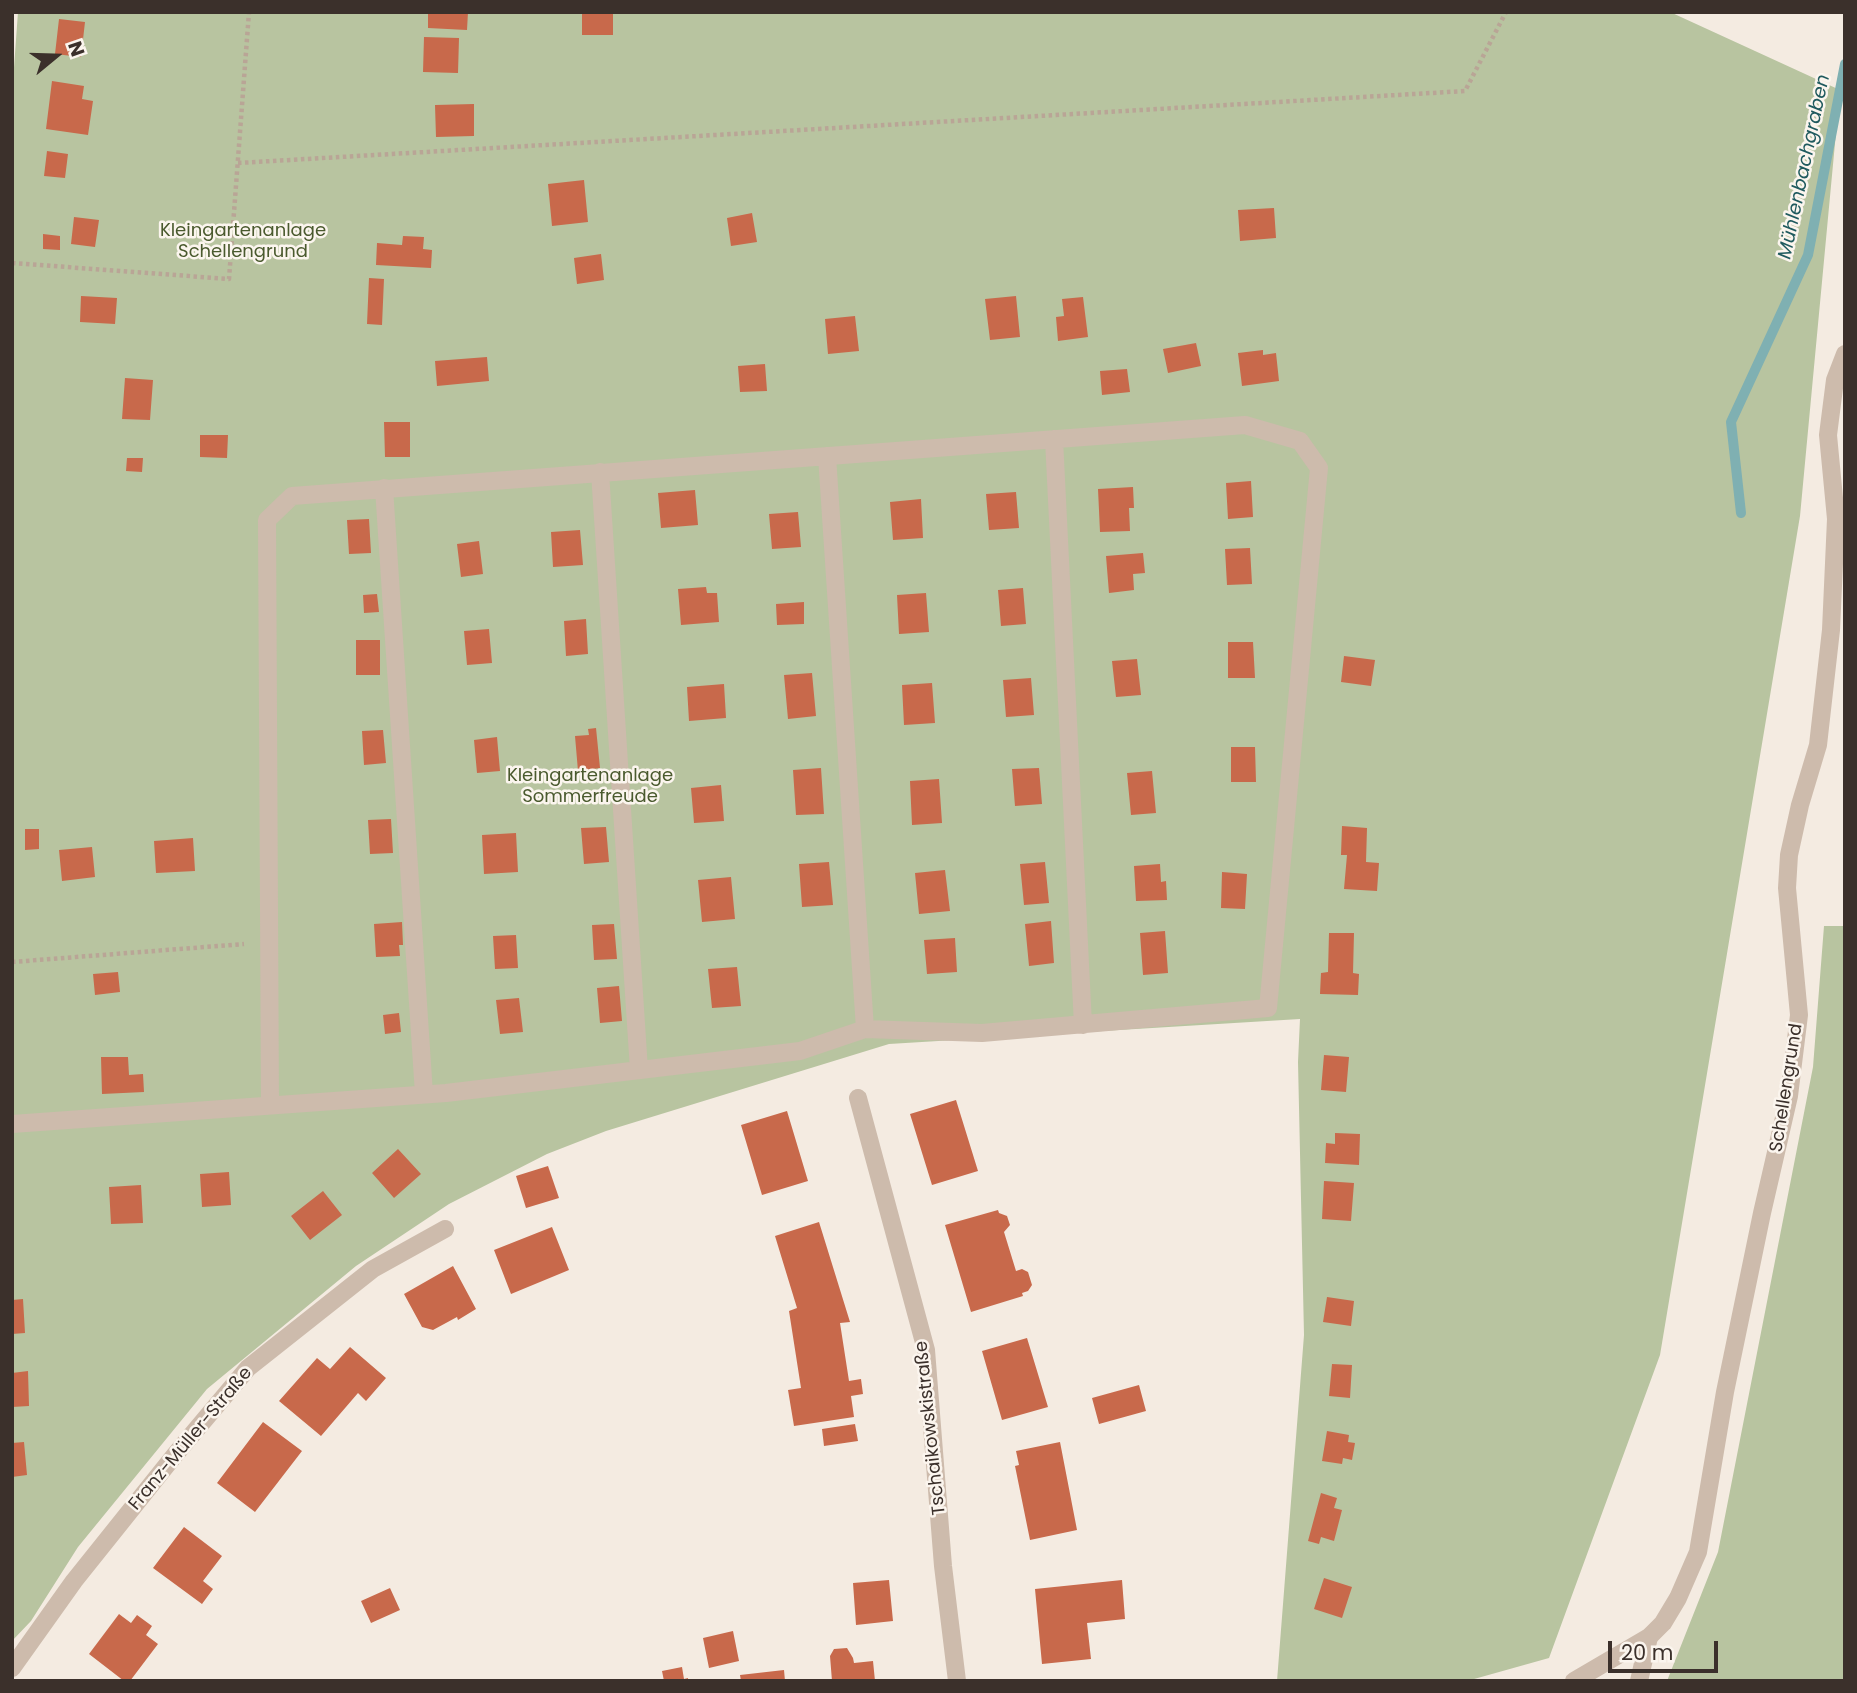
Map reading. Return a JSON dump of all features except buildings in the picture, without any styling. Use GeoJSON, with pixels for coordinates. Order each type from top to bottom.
{"type":"FeatureCollection","features":[{"type":"Feature","properties":{"kind":"street","name":"Schellengrund"},"geometry":{"type":"LineString","coordinates":[[1574,1681],[1649,1637],[1678,1598],[1699,1552],[1725,1392],[1789,1096],[1799,1015],[1787,888],[1789,855],[1800,805],[1818,745],[1830,643],[1836,519],[1828,435],[1835,380],[1845,354]]}},
{"type":"Feature","properties":{"kind":"street"},"geometry":{"type":"LineString","coordinates":[[12,1124],[424,1094],[800,1051],[865,1029],[982,1034],[1268,1008],[1319,468],[1300,441],[1245,425],[292,496],[267,520],[270,1105]]}},
{"type":"Feature","properties":{"kind":"street"},"geometry":{"type":"LineString","coordinates":[[1054,439],[1083,1025]]}},
{"type":"Feature","properties":{"kind":"street"},"geometry":{"type":"LineString","coordinates":[[827,456],[865,1029]]}},
{"type":"Feature","properties":{"kind":"street"},"geometry":{"type":"LineString","coordinates":[[600,472],[639,1070]]}},
{"type":"Feature","properties":{"kind":"street"},"geometry":{"type":"LineString","coordinates":[[384,488],[424,1094]]}},
{"type":"Feature","properties":{"kind":"street","name":"Tschaikowskistraße"},"geometry":{"type":"LineString","coordinates":[[859,1098],[926,1350],[943,1566],[957,1681]]}},
{"type":"Feature","properties":{"kind":"street","name":"Franz-Müller-Straße"},"geometry":{"type":"LineString","coordinates":[[12,1668],[74,1581],[248,1368],[373,1269],[445,1229]]}},
{"type":"Feature","properties":{"kind":"street"},"geometry":{"type":"LineString","coordinates":[[1639,1681],[1649,1637]]}},
{"type":"Feature","properties":{"kind":"path"},"geometry":{"type":"LineString","coordinates":[[12,263],[229,279],[249,12]]}},
{"type":"Feature","properties":{"kind":"path"},"geometry":{"type":"LineString","coordinates":[[238,163],[1465,91],[1506,12]]}},
{"type":"Feature","properties":{"kind":"path"},"geometry":{"type":"LineString","coordinates":[[12,962],[270,942]]}},
{"type":"Feature","properties":{"kind":"green space"},"geometry":{"type":"Polygon","coordinates":[[[18,12],[1670,12],[1840,90],[1800,516],[1660,1355],[1549,1658],[1467,1681],[1277,1681],[1304,1335],[1298,1062],[1300,1019],[889,1044],[606,1131],[547,1154],[449,1204],[356,1266],[207,1389],[78,1547],[31,1621],[12,1641],[12,95],[18,12]]]}},
{"type":"Feature","properties":{"kind":"green space"},"geometry":{"type":"Polygon","coordinates":[[[1824,926],[1845,926],[1845,1681],[1667,1681],[1718,1552],[1813,1067],[1824,926]]]}},
{"type":"Feature","properties":{"kind":"waterway","name":"Mühlenbachgraben"},"geometry":{"type":"LineString","coordinates":[[1741,513],[1731,422],[1808,255],[1845,64]]}},
{"type":"Feature","properties":{"kind":"park label","name":"Kleingartenanlage Schellengrund"},"geometry":{"type":"Point","coordinates":[243,241]}},
{"type":"Feature","properties":{"kind":"park label","name":"Kleingartenanlage Sommerfreude"},"geometry":{"type":"Point","coordinates":[590,786]}}]}
